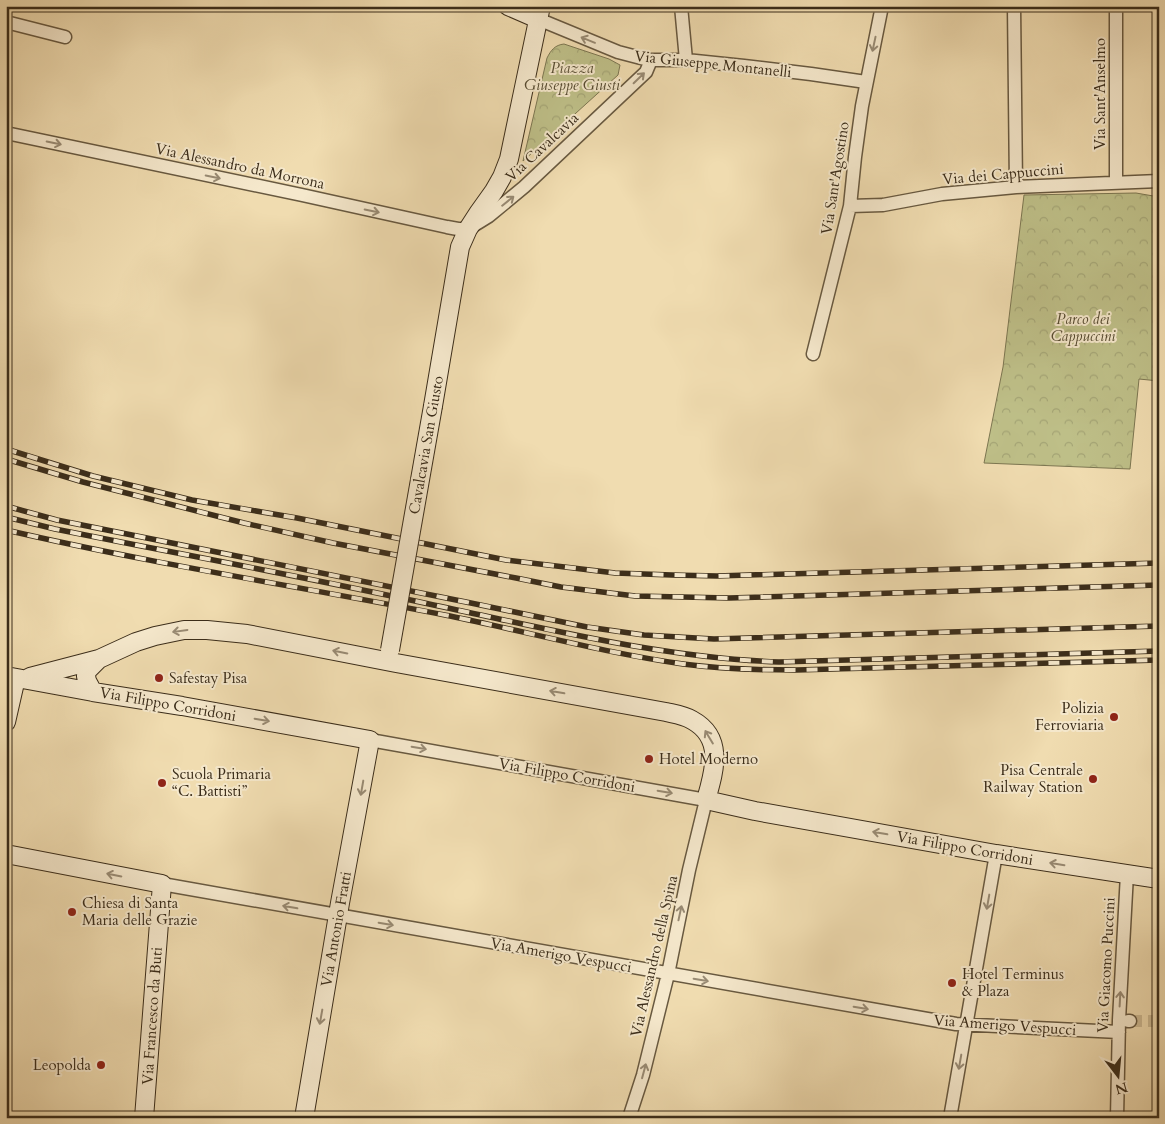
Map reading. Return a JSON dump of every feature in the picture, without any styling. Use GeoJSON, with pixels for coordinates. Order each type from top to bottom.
{"type":"FeatureCollection","features":[{"type":"Feature","properties":{"kind":"street","name":"Via Giuseppe Montanelli"},"geometry":{"type":"LineString","coordinates":[[508,6],[539,13],[618,52],[651,60],[686,60],[866,82]]}},
{"type":"Feature","properties":{"kind":"street"},"geometry":{"type":"LineString","coordinates":[[681,6],[686,60]]}},
{"type":"Feature","properties":{"kind":"street","name":"Via Sant'Agostino"},"geometry":{"type":"LineString","coordinates":[[813,354],[850,206],[854,157],[866,82],[882,6]]}},
{"type":"Feature","properties":{"kind":"street"},"geometry":{"type":"LineString","coordinates":[[1014,6],[1016,187]]}},
{"type":"Feature","properties":{"kind":"street","name":"Via Sant'Anselmo"},"geometry":{"type":"LineString","coordinates":[[1116,6],[1116,182]]}},
{"type":"Feature","properties":{"kind":"street"},"geometry":{"type":"LineString","coordinates":[[468,229],[494,191],[509,159],[539,13]]}},
{"type":"Feature","properties":{"kind":"street"},"geometry":{"type":"LineString","coordinates":[[6,22],[64,37]]}},
{"type":"Feature","properties":{"kind":"street","name":"Via Cavalcavia"},"geometry":{"type":"LineString","coordinates":[[468,229],[489,216],[524,187],[646,72],[651,60]]}},
{"type":"Feature","properties":{"kind":"street","name":"Via Alessandro da Morrona"},"geometry":{"type":"LineString","coordinates":[[6,133],[458,230],[468,229]]}},
{"type":"Feature","properties":{"kind":"street","name":"Via dei Cappuccini"},"geometry":{"type":"LineString","coordinates":[[850,206],[883,205],[942,194],[1016,187],[1159,181]]}},
{"type":"Feature","properties":{"kind":"street","name":"Cavalcavia San Giusto"},"geometry":{"type":"LineString","coordinates":[[389,656],[460,247],[468,229]]}},
{"type":"Feature","properties":{"kind":"street"},"geometry":{"type":"LineString","coordinates":[[6,722],[15,678],[99,659],[136,642],[155,636],[184,630],[220,630],[389,656],[666,712],[692,719],[706,731],[715,751],[714,773],[706,800]]}},
{"type":"Feature","properties":{"kind":"street"},"geometry":{"type":"LineString","coordinates":[[93,692],[86,676],[99,659]]}},
{"type":"Feature","properties":{"kind":"street","name":"Via Filippo Corridoni"},"geometry":{"type":"LineString","coordinates":[[15,678],[706,800],[755,811],[996,854],[1159,879]]}},
{"type":"Feature","properties":{"kind":"street","name":"Via Antonio Fratti"},"geometry":{"type":"LineString","coordinates":[[304,1118],[370,740]]}},
{"type":"Feature","properties":{"kind":"street","name":"Via Alessandro della Spina"},"geometry":{"type":"LineString","coordinates":[[629,1118],[644,1074],[706,800]]}},
{"type":"Feature","properties":{"kind":"street","name":"Via Amerigo Vespucci"},"geometry":{"type":"LineString","coordinates":[[6,854],[338,916],[967,1025],[1119,1032]]}},
{"type":"Feature","properties":{"kind":"street"},"geometry":{"type":"LineString","coordinates":[[950,1118],[996,854]]}},
{"type":"Feature","properties":{"kind":"street","name":"Via Giacomo Puccini"},"geometry":{"type":"LineString","coordinates":[[1117,1118],[1119,1032],[1127,874]]}},
{"type":"Feature","properties":{"kind":"street","name":"Via Francesco da Buti"},"geometry":{"type":"LineString","coordinates":[[144,1118],[162,884]]}},
{"type":"Feature","properties":{"kind":"green space","name":"Piazza Giuseppe Giusti"},"geometry":{"type":"Polygon","coordinates":[[[564,44],[609,59],[620,65],[618,75],[523,161],[547,58],[554,48],[564,44]]]}},
{"type":"Feature","properties":{"kind":"green space","name":"Parco dei Cappuccini"},"geometry":{"type":"Polygon","coordinates":[[[1136,193],[1159,197],[1159,381],[1139,379],[1130,469],[984,463],[1003,367],[1024,195],[1136,193]]]}},
{"type":"Feature","properties":{"kind":"tunnel"},"geometry":{"type":"LineString","coordinates":[[1130,1021],[1159,1021]]}},
{"type":"Feature","properties":{"kind":"railway"},"geometry":{"type":"LineString","coordinates":[[6,449],[93,476],[192,500],[297,518],[506,560],[615,573],[717,576],[1159,563]]}},
{"type":"Feature","properties":{"kind":"railway"},"geometry":{"type":"LineString","coordinates":[[6,459],[83,482],[244,523],[333,543],[561,587],[635,596],[729,598],[1159,585]]}},
{"type":"Feature","properties":{"kind":"railway"},"geometry":{"type":"LineString","coordinates":[[6,506],[57,520],[587,627],[644,635],[714,639],[1159,626]]}},
{"type":"Feature","properties":{"kind":"railway"},"geometry":{"type":"LineString","coordinates":[[6,517],[55,529],[336,584],[560,632],[691,655],[779,662],[1159,651]]}},
{"type":"Feature","properties":{"kind":"railway"},"geometry":{"type":"LineString","coordinates":[[6,530],[172,565],[450,616],[625,654],[697,666],[796,670],[1159,660]]}},
{"type":"Feature","properties":{"kind":"place","name":"Safestay Pisa"},"geometry":{"type":"Point","coordinates":[159,678]}},
{"type":"Feature","properties":{"kind":"place","name":"Polizia Ferroviaria"},"geometry":{"type":"Point","coordinates":[1114,717]}},
{"type":"Feature","properties":{"kind":"place","name":"Hotel Moderno"},"geometry":{"type":"Point","coordinates":[649,759]}},
{"type":"Feature","properties":{"kind":"place","name":"Pisa Centrale Railway Station"},"geometry":{"type":"Point","coordinates":[1093,779]}},
{"type":"Feature","properties":{"kind":"place","name":"Scuola Primaria “C. Battisti”"},"geometry":{"type":"Point","coordinates":[162,783]}},
{"type":"Feature","properties":{"kind":"place","name":"Chiesa di Santa Maria delle Grazie"},"geometry":{"type":"Point","coordinates":[72,912]}},
{"type":"Feature","properties":{"kind":"place","name":"Hotel Terminus & Plaza"},"geometry":{"type":"Point","coordinates":[952,983]}},
{"type":"Feature","properties":{"kind":"place","name":"Leopolda"},"geometry":{"type":"Point","coordinates":[101,1065]}}]}
